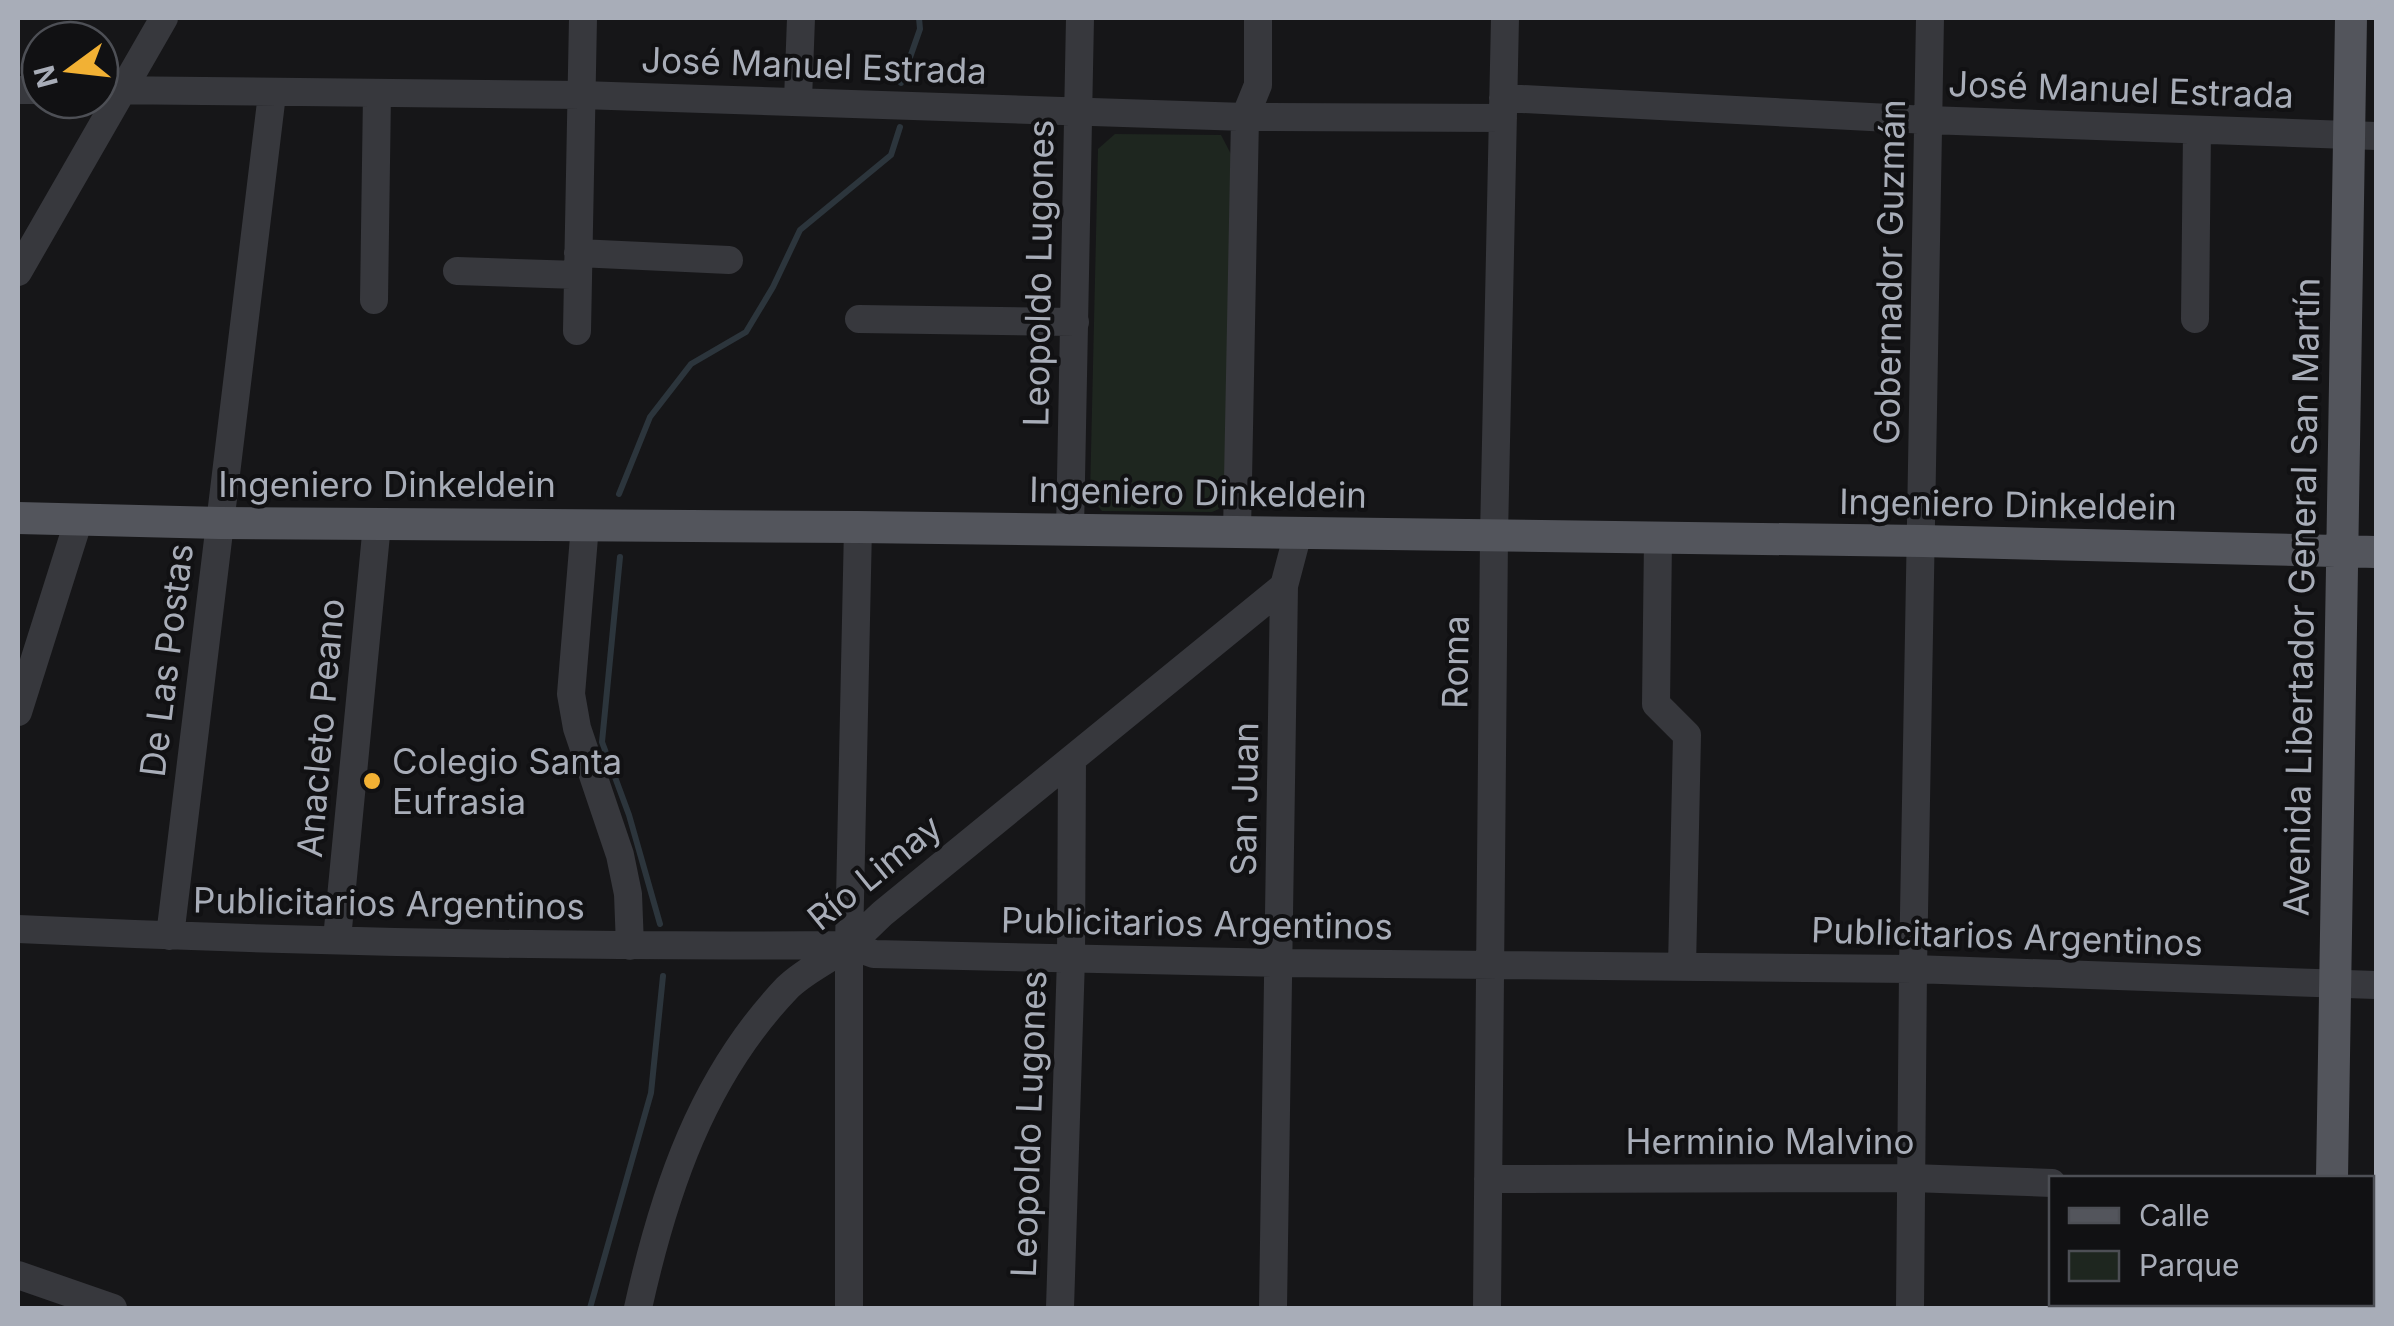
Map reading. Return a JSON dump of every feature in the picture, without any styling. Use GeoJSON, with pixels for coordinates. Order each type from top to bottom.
{"type":"FeatureCollection","features":[{"type":"Feature","properties":{"kind":"main road","name":"Avenida Libertador General San Martín"},"geometry":{"type":"LineString","coordinates":[[2332,1176],[2342,551],[2363,136],[2350,18]]}},
{"type":"Feature","properties":{"kind":"main road","name":"Ingeniero Dinkeldein"},"geometry":{"type":"LineString","coordinates":[[18,518],[1922,541],[2376,552]]}},
{"type":"Feature","properties":{"kind":"street"},"geometry":{"type":"LineString","coordinates":[[120,78],[164,18]]}},
{"type":"Feature","properties":{"kind":"street"},"geometry":{"type":"LineString","coordinates":[[577,331],[583,18]]}},
{"type":"Feature","properties":{"kind":"street"},"geometry":{"type":"LineString","coordinates":[[798,100],[800,18]]}},
{"type":"Feature","properties":{"kind":"street","name":"Leopoldo Lugones"},"geometry":{"type":"LineString","coordinates":[[1070,530],[1080,18]]}},
{"type":"Feature","properties":{"kind":"street"},"geometry":{"type":"LineString","coordinates":[[1237,532],[1245,117],[1258,85],[1258,18]]}},
{"type":"Feature","properties":{"kind":"street","name":"Roma"},"geometry":{"type":"LineString","coordinates":[[1487,1308],[1494,536],[1505,18]]}},
{"type":"Feature","properties":{"kind":"street","name":"Gobernador Guzmán"},"geometry":{"type":"LineString","coordinates":[[1910,1308],[1912,968],[1930,18]]}},
{"type":"Feature","properties":{"kind":"street","name":"José Manuel Estrada"},"geometry":{"type":"LineString","coordinates":[[120,90],[798,100],[1245,117],[1503,108],[2363,136]]}},
{"type":"Feature","properties":{"kind":"street","name":"De Las Postas"},"geometry":{"type":"LineString","coordinates":[[170,936],[272,94]]}},
{"type":"Feature","properties":{"kind":"street"},"geometry":{"type":"LineString","coordinates":[[374,300],[377,94]]}},
{"type":"Feature","properties":{"kind":"street"},"geometry":{"type":"LineString","coordinates":[[18,272],[96,120]]}},
{"type":"Feature","properties":{"kind":"street"},"geometry":{"type":"LineString","coordinates":[[2195,319],[2197,130]]}},
{"type":"Feature","properties":{"kind":"street"},"geometry":{"type":"LineString","coordinates":[[457,271],[729,260]]}},
{"type":"Feature","properties":{"kind":"street"},"geometry":{"type":"LineString","coordinates":[[859,319],[1075,322]]}},
{"type":"Feature","properties":{"kind":"street"},"geometry":{"type":"LineString","coordinates":[[18,712],[79,519]]}},
{"type":"Feature","properties":{"kind":"street","name":"Anacleto Peano"},"geometry":{"type":"LineString","coordinates":[[338,939],[377,524]]}},
{"type":"Feature","properties":{"kind":"street"},"geometry":{"type":"LineString","coordinates":[[586,525],[571,694],[576,728],[620,855],[628,894],[630,946]]}},
{"type":"Feature","properties":{"kind":"street"},"geometry":{"type":"LineString","coordinates":[[848,1308],[849,945],[858,527]]}},
{"type":"Feature","properties":{"kind":"street","name":"San Juan"},"geometry":{"type":"LineString","coordinates":[[1273,1308],[1284,586],[1298,533]]}},
{"type":"Feature","properties":{"kind":"street"},"geometry":{"type":"LineString","coordinates":[[1658,538],[1656,704],[1686,735],[1682,967]]}},
{"type":"Feature","properties":{"kind":"street","name":"Río Limay"},"geometry":{"type":"LineString","coordinates":[[638,1308],[652,1248],[696,1121],[730,1062],[790,985],[849,945],[882,913],[1284,586]]}},
{"type":"Feature","properties":{"kind":"street","name":"Leopoldo Lugones"},"geometry":{"type":"LineString","coordinates":[[1060,1308],[1071,958],[1072,762]]}},
{"type":"Feature","properties":{"kind":"street","name":"Publicitarios Argentinos"},"geometry":{"type":"LineString","coordinates":[[18,929],[630,946],[849,945],[874,954],[1278,964],[1912,968],[2376,985]]}},
{"type":"Feature","properties":{"kind":"street","name":"Herminio Malvino"},"geometry":{"type":"LineString","coordinates":[[1488,1179],[1912,1178],[2049,1183]]}},
{"type":"Feature","properties":{"kind":"street"},"geometry":{"type":"LineString","coordinates":[[18,1275],[70,1301],[113,1308]]}},
{"type":"Feature","properties":{"kind":"green space"},"geometry":{"type":"Polygon","coordinates":[[[1115,134],[1221,135],[1232,156],[1226,506],[1212,512],[1102,511],[1090,496],[1098,149],[1115,134]]]}},
{"type":"Feature","properties":{"kind":"waterway"},"geometry":{"type":"LineString","coordinates":[[901,83],[920,29],[919,18]]}},
{"type":"Feature","properties":{"kind":"waterway"},"geometry":{"type":"LineString","coordinates":[[619,494],[650,417],[691,364],[746,332],[800,230],[891,155],[900,127]]}},
{"type":"Feature","properties":{"kind":"waterway"},"geometry":{"type":"LineString","coordinates":[[620,557],[602,742],[629,815],[660,924]]}},
{"type":"Feature","properties":{"kind":"waterway"},"geometry":{"type":"LineString","coordinates":[[590,1308],[651,1093],[663,976]]}},
{"type":"Feature","properties":{"kind":"place","name":"Colegio Santa Eufrasia"},"geometry":{"type":"Point","coordinates":[372,781]}}]}
